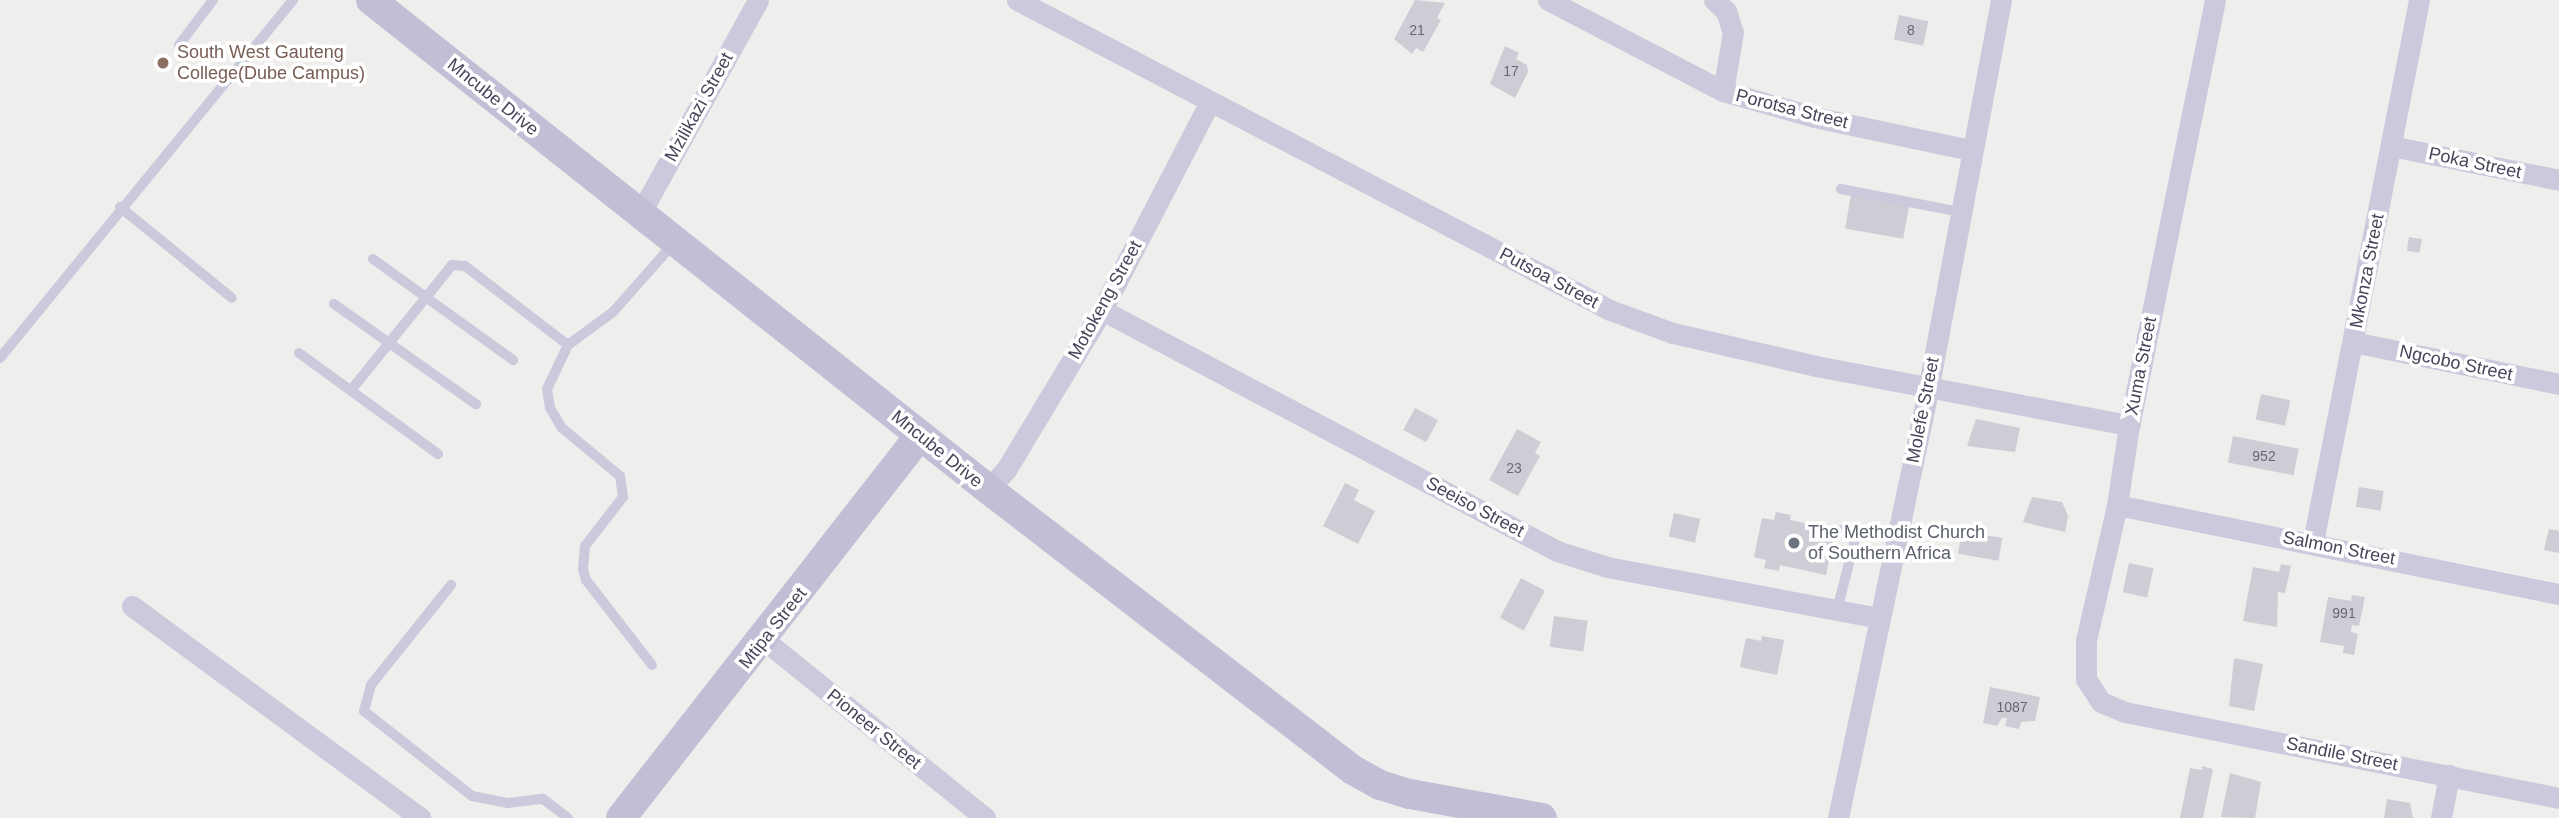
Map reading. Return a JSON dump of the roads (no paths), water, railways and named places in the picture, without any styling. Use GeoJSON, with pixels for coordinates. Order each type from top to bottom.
{"type":"FeatureCollection","features":[{"type":"Feature","properties":{"kind":"street","name":"Mncube Drive"},"geometry":{"type":"LineString","coordinates":[[371,0],[988,489],[1353,770],[1380,785],[1410,794],[1542,818]]}},
{"type":"Feature","properties":{"kind":"street","name":"Mzilikazi Street"},"geometry":{"type":"LineString","coordinates":[[640,214],[758,0]]}},
{"type":"Feature","properties":{"kind":"street","name":"Putsoa Street"},"geometry":{"type":"LineString","coordinates":[[1017,0],[1209,104],[1610,310],[1686,336],[1816,366],[1929,385],[2129,425]]}},
{"type":"Feature","properties":{"kind":"street","name":"Porotsa Street"},"geometry":{"type":"LineString","coordinates":[[1548,0],[1723,91],[1814,117],[1971,149]]}},
{"type":"Feature","properties":{"kind":"street"},"geometry":{"type":"LineString","coordinates":[[1714,0],[1726,11],[1733,32],[1723,91]]}},
{"type":"Feature","properties":{"kind":"street","name":"Molefe Street"},"geometry":{"type":"LineString","coordinates":[[1838,818],[1929,385],[2001,0]]}},
{"type":"Feature","properties":{"kind":"street","name":"Xuma Street"},"geometry":{"type":"LineString","coordinates":[[2125,712],[2101,702],[2084,669],[2086,640],[2118,505],[2129,425],[2215,0]]}},
{"type":"Feature","properties":{"kind":"street","name":"Mkonza Street"},"geometry":{"type":"LineString","coordinates":[[2313,542],[2418,0]]}},
{"type":"Feature","properties":{"kind":"street","name":"Motokeng Street"},"geometry":{"type":"LineString","coordinates":[[988,489],[1006,470],[1102,310],[1209,104]]}},
{"type":"Feature","properties":{"kind":"street","name":"Poka Street"},"geometry":{"type":"LineString","coordinates":[[2391,146],[2559,180]]}},
{"type":"Feature","properties":{"kind":"street","name":"Seeiso Street"},"geometry":{"type":"LineString","coordinates":[[1102,310],[1557,551],[1607,567],[1879,618]]}},
{"type":"Feature","properties":{"kind":"street","name":"Ngcobo Street"},"geometry":{"type":"LineString","coordinates":[[2353,342],[2559,384]]}},
{"type":"Feature","properties":{"kind":"street","name":"Mtipa Street"},"geometry":{"type":"LineString","coordinates":[[621,818],[764,640],[920,435]]}},
{"type":"Feature","properties":{"kind":"street","name":"Salmon Street"},"geometry":{"type":"LineString","coordinates":[[2118,505],[2313,542],[2559,594]]}},
{"type":"Feature","properties":{"kind":"street"},"geometry":{"type":"LineString","coordinates":[[132,606],[421,818]]}},
{"type":"Feature","properties":{"kind":"street","name":"Pioneer Street"},"geometry":{"type":"LineString","coordinates":[[764,640],[985,818]]}},
{"type":"Feature","properties":{"kind":"street","name":"Sandile Street"},"geometry":{"type":"LineString","coordinates":[[2125,712],[2559,798]]}},
{"type":"Feature","properties":{"kind":"street"},"geometry":{"type":"LineString","coordinates":[[2441,818],[2449,775]]}},
{"type":"Feature","properties":{"kind":"lane"},"geometry":{"type":"LineString","coordinates":[[179,45],[213,0]]}},
{"type":"Feature","properties":{"kind":"lane"},"geometry":{"type":"LineString","coordinates":[[0,358],[120,207],[293,0]]}},
{"type":"Feature","properties":{"kind":"lane"},"geometry":{"type":"LineString","coordinates":[[1841,188],[1960,212]]}},
{"type":"Feature","properties":{"kind":"lane"},"geometry":{"type":"LineString","coordinates":[[120,207],[232,298]]}},
{"type":"Feature","properties":{"kind":"lane"},"geometry":{"type":"LineString","coordinates":[[652,665],[586,580],[585,546],[617,508],[623,486],[616,471],[562,428],[550,408],[548,389],[568,345],[612,312],[675,242]]}},
{"type":"Feature","properties":{"kind":"lane"},"geometry":{"type":"LineString","coordinates":[[373,259],[513,360]]}},
{"type":"Feature","properties":{"kind":"lane"},"geometry":{"type":"LineString","coordinates":[[352,389],[452,265],[462,265],[568,345]]}},
{"type":"Feature","properties":{"kind":"lane"},"geometry":{"type":"LineString","coordinates":[[334,304],[476,404]]}},
{"type":"Feature","properties":{"kind":"lane"},"geometry":{"type":"LineString","coordinates":[[299,353],[438,454]]}},
{"type":"Feature","properties":{"kind":"lane"},"geometry":{"type":"LineString","coordinates":[[1837,610],[1855,540],[1841,530]]}},
{"type":"Feature","properties":{"kind":"lane"},"geometry":{"type":"LineString","coordinates":[[451,585],[371,685],[364,711],[472,796],[508,803],[542,799],[568,818]]}},
{"type":"Feature","properties":{"kind":"place","name":"South West Gauteng College(Dube Campus)"},"geometry":{"type":"Point","coordinates":[163,63]}},
{"type":"Feature","properties":{"kind":"place","name":"The Methodist Church of Southern Africa"},"geometry":{"type":"Point","coordinates":[1794,543]}}]}
